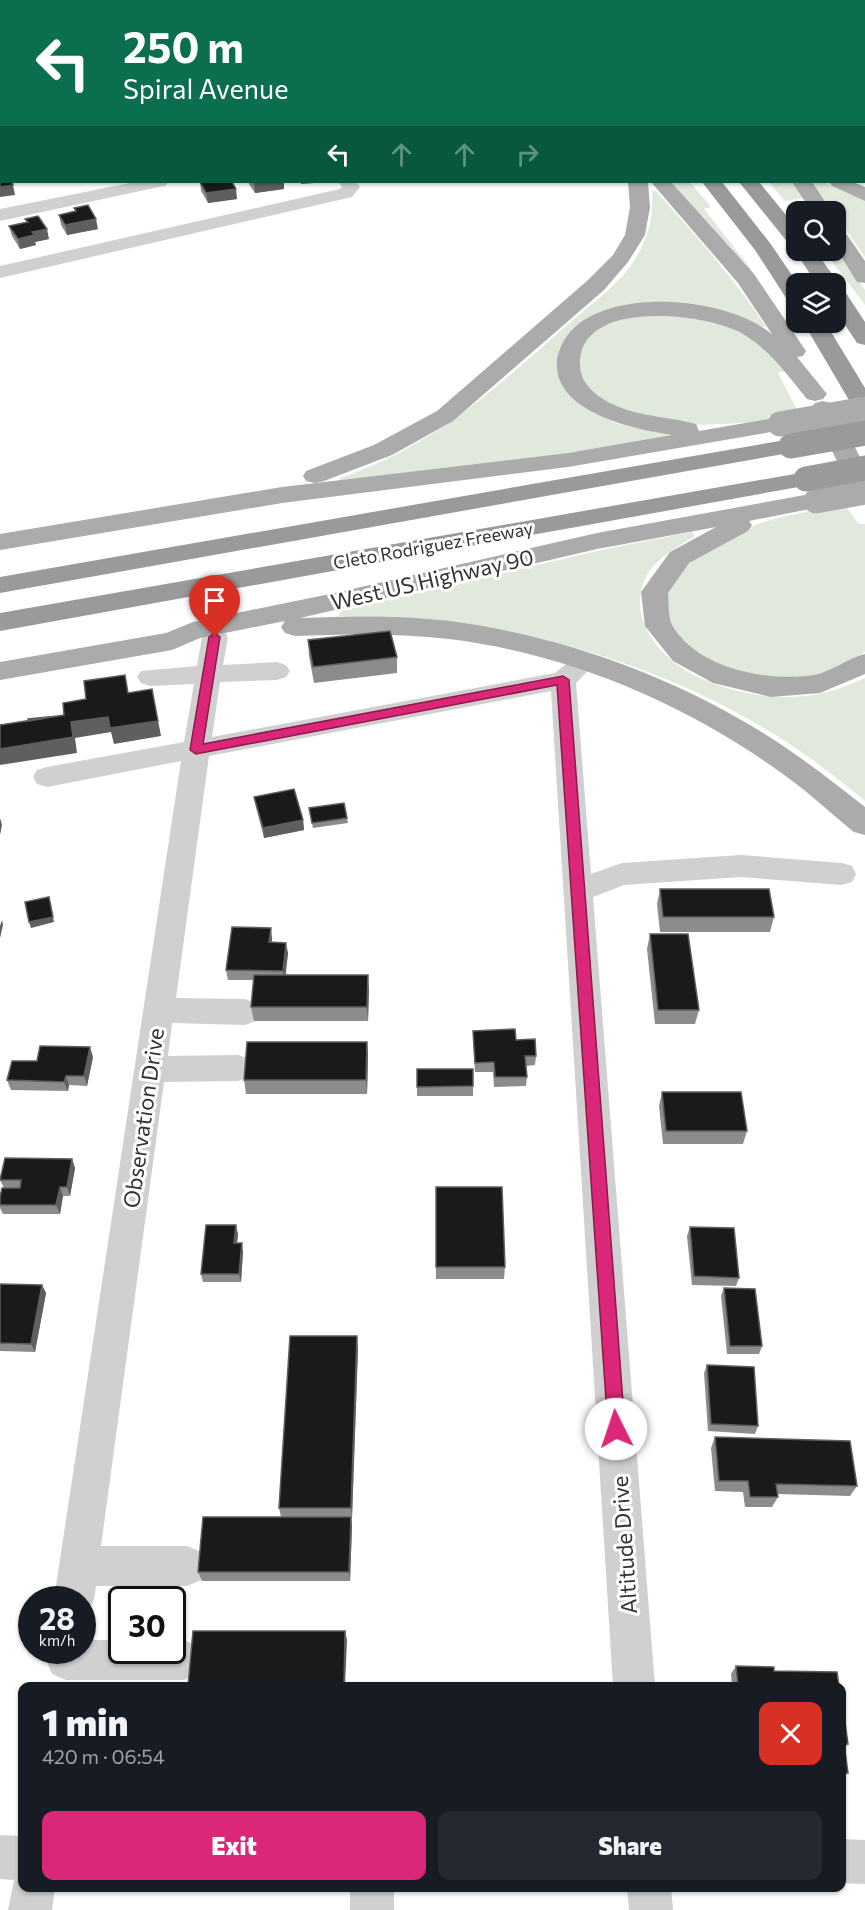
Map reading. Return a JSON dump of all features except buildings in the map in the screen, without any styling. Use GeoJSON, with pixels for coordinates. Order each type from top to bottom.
{"type":"FeatureCollection","features":[{"type":"Feature","properties":{"kind":"highway"},"geometry":{"type":"LineString","coordinates":[[713,183],[786,281]]}},
{"type":"Feature","properties":{"kind":"highway"},"geometry":{"type":"LineString","coordinates":[[750,183],[786,228]]}},
{"type":"Feature","properties":{"kind":"highway"},"geometry":{"type":"LineString","coordinates":[[846,310],[865,339]]}},
{"type":"Feature","properties":{"kind":"highway"},"geometry":{"type":"LineString","coordinates":[[821,333],[865,408]]}},
{"type":"Feature","properties":{"kind":"highway","name":"Cleto Rodriguez Freeway"},"geometry":{"type":"LineString","coordinates":[[0,585],[777,432],[865,433]]}},
{"type":"Feature","properties":{"kind":"highway","name":"Cleto Rodriguez Freeway"},"geometry":{"type":"LineString","coordinates":[[0,622],[810,494],[865,468]]}},
{"type":"Feature","properties":{"kind":"main road"},"geometry":{"type":"LineString","coordinates":[[216,505],[315,476],[362,459],[420,431],[460,404],[590,291],[617,263],[630,244],[638,223],[640,202],[638,183]]}},
{"type":"Feature","properties":{"kind":"main road"},"geometry":{"type":"LineString","coordinates":[[662,183],[759,296],[807,371],[815,394],[865,492]]}},
{"type":"Feature","properties":{"kind":"main road"},"geometry":{"type":"LineString","coordinates":[[803,183],[815,201]]}},
{"type":"Feature","properties":{"kind":"main road"},"geometry":{"type":"LineString","coordinates":[[841,183],[865,195]]}},
{"type":"Feature","properties":{"kind":"main road"},"geometry":{"type":"LineString","coordinates":[[846,248],[865,277]]}},
{"type":"Feature","properties":{"kind":"main road"},"geometry":{"type":"LineString","coordinates":[[777,432],[674,428],[638,423],[623,418],[604,409],[578,388],[569,370],[569,352],[577,339],[588,329],[618,315],[656,309],[696,311],[728,319],[758,334],[787,360],[815,394]]}},
{"type":"Feature","properties":{"kind":"main road"},"geometry":{"type":"LineString","coordinates":[[0,542],[216,505],[357,484],[568,460],[777,432],[865,408]]}},
{"type":"Feature","properties":{"kind":"main road","name":"West US Highway 90"},"geometry":{"type":"LineString","coordinates":[[0,671],[172,641],[193,631],[330,603],[810,494],[865,492]]}},
{"type":"Feature","properties":{"kind":"main road"},"geometry":{"type":"LineString","coordinates":[[810,494],[791,511],[728,530],[680,557],[666,570],[656,585],[653,601],[655,618],[668,640],[685,657],[711,672],[742,682],[779,687],[808,686],[836,679],[865,663]]}},
{"type":"Feature","properties":{"kind":"main road"},"geometry":{"type":"LineString","coordinates":[[172,641],[303,627],[390,625],[480,636],[574,671],[666,690],[714,715],[797,768],[865,824]]}},
{"type":"Feature","properties":{"kind":"street"},"geometry":{"type":"LineString","coordinates":[[0,215],[154,183]]}},
{"type":"Feature","properties":{"kind":"street"},"geometry":{"type":"LineString","coordinates":[[0,272],[346,193],[351,188],[348,183]]}},
{"type":"Feature","properties":{"kind":"street","name":"Observation Drive"},"geometry":{"type":"LineString","coordinates":[[77,1582],[196,750],[215,637]]}},
{"type":"Feature","properties":{"kind":"street"},"geometry":{"type":"LineString","coordinates":[[150,677],[277,671]]}},
{"type":"Feature","properties":{"kind":"street"},"geometry":{"type":"LineString","coordinates":[[48,777],[196,750],[574,671]]}},
{"type":"Feature","properties":{"kind":"street","name":"Altitude Drive"},"geometry":{"type":"LineString","coordinates":[[574,671],[578,891],[634,1682]]}},
{"type":"Feature","properties":{"kind":"street"},"geometry":{"type":"LineString","coordinates":[[578,891],[622,874],[741,866],[842,874]]}},
{"type":"Feature","properties":{"kind":"street"},"geometry":{"type":"LineString","coordinates":[[159,1010],[245,1012]]}},
{"type":"Feature","properties":{"kind":"street"},"geometry":{"type":"LineString","coordinates":[[150,1069],[238,1068]]}},
{"type":"Feature","properties":{"kind":"street"},"geometry":{"type":"LineString","coordinates":[[77,1582],[187,1566]]}},
{"type":"Feature","properties":{"kind":"street"},"geometry":{"type":"LineString","coordinates":[[65,1665],[108,1663]]}},
{"type":"Feature","properties":{"kind":"street"},"geometry":{"type":"LineString","coordinates":[[0,1857],[18,1858]]}},
{"type":"Feature","properties":{"kind":"street"},"geometry":{"type":"LineString","coordinates":[[846,1861],[865,1862]]}},
{"type":"Feature","properties":{"kind":"street"},"geometry":{"type":"LineString","coordinates":[[30,1910],[32,1892]]}},
{"type":"Feature","properties":{"kind":"street"},"geometry":{"type":"LineString","coordinates":[[372,1892],[372,1910]]}},
{"type":"Feature","properties":{"kind":"street"},"geometry":{"type":"LineString","coordinates":[[649,1892],[651,1910]]}},
{"type":"Feature","properties":{"kind":"shaded area"},"geometry":{"type":"Polygon","coordinates":[[[667,183],[691,183],[711,207],[704,209],[751,269],[745,270],[667,183]]]}},
{"type":"Feature","properties":{"kind":"shaded area"},"geometry":{"type":"Polygon","coordinates":[[[770,183],[795,183],[804,198],[785,201],[770,183]]]}},
{"type":"Feature","properties":{"kind":"shaded area"},"geometry":{"type":"Polygon","coordinates":[[[812,183],[825,183],[865,201],[865,257],[846,230],[846,201],[825,201],[812,183]]]}},
{"type":"Feature","properties":{"kind":"shaded area"},"geometry":{"type":"Polygon","coordinates":[[[652,191],[656,191],[714,257],[766,327],[654,304],[566,338],[558,352],[557,372],[564,387],[578,402],[616,423],[667,434],[668,437],[529,459],[340,481],[340,478],[405,450],[460,415],[611,288],[634,261],[643,244],[651,219],[652,191]]]}},
{"type":"Feature","properties":{"kind":"shaded area"},"geometry":{"type":"Polygon","coordinates":[[[832,261],[845,261],[865,290],[865,305],[846,280],[846,273],[841,273],[832,261]]]}},
{"type":"Feature","properties":{"kind":"shaded area"},"geometry":{"type":"Polygon","coordinates":[[[649,314],[716,320],[751,336],[787,371],[778,373],[798,412],[768,416],[769,420],[725,424],[679,424],[636,416],[595,397],[576,371],[580,347],[592,333],[601,328],[631,317],[649,314]]]}},
{"type":"Feature","properties":{"kind":"shaded area"},"geometry":{"type":"Polygon","coordinates":[[[847,508],[859,524],[865,524],[865,651],[862,655],[812,679],[739,675],[683,646],[662,609],[674,573],[722,542],[755,525],[810,511],[815,514],[847,508]]]}},
{"type":"Feature","properties":{"kind":"shaded area"},"geometry":{"type":"Polygon","coordinates":[[[692,532],[695,536],[660,559],[644,581],[640,607],[643,621],[652,639],[682,668],[700,678],[741,692],[781,697],[814,695],[845,687],[865,678],[865,801],[833,775],[777,736],[675,683],[622,662],[511,633],[454,623],[339,616],[340,611],[606,549],[692,532]]]}},
{"type":"Feature","properties":{"kind":"route"},"geometry":{"type":"LineString","coordinates":[[215,637],[196,750],[563,680],[616,1429]]}}]}
